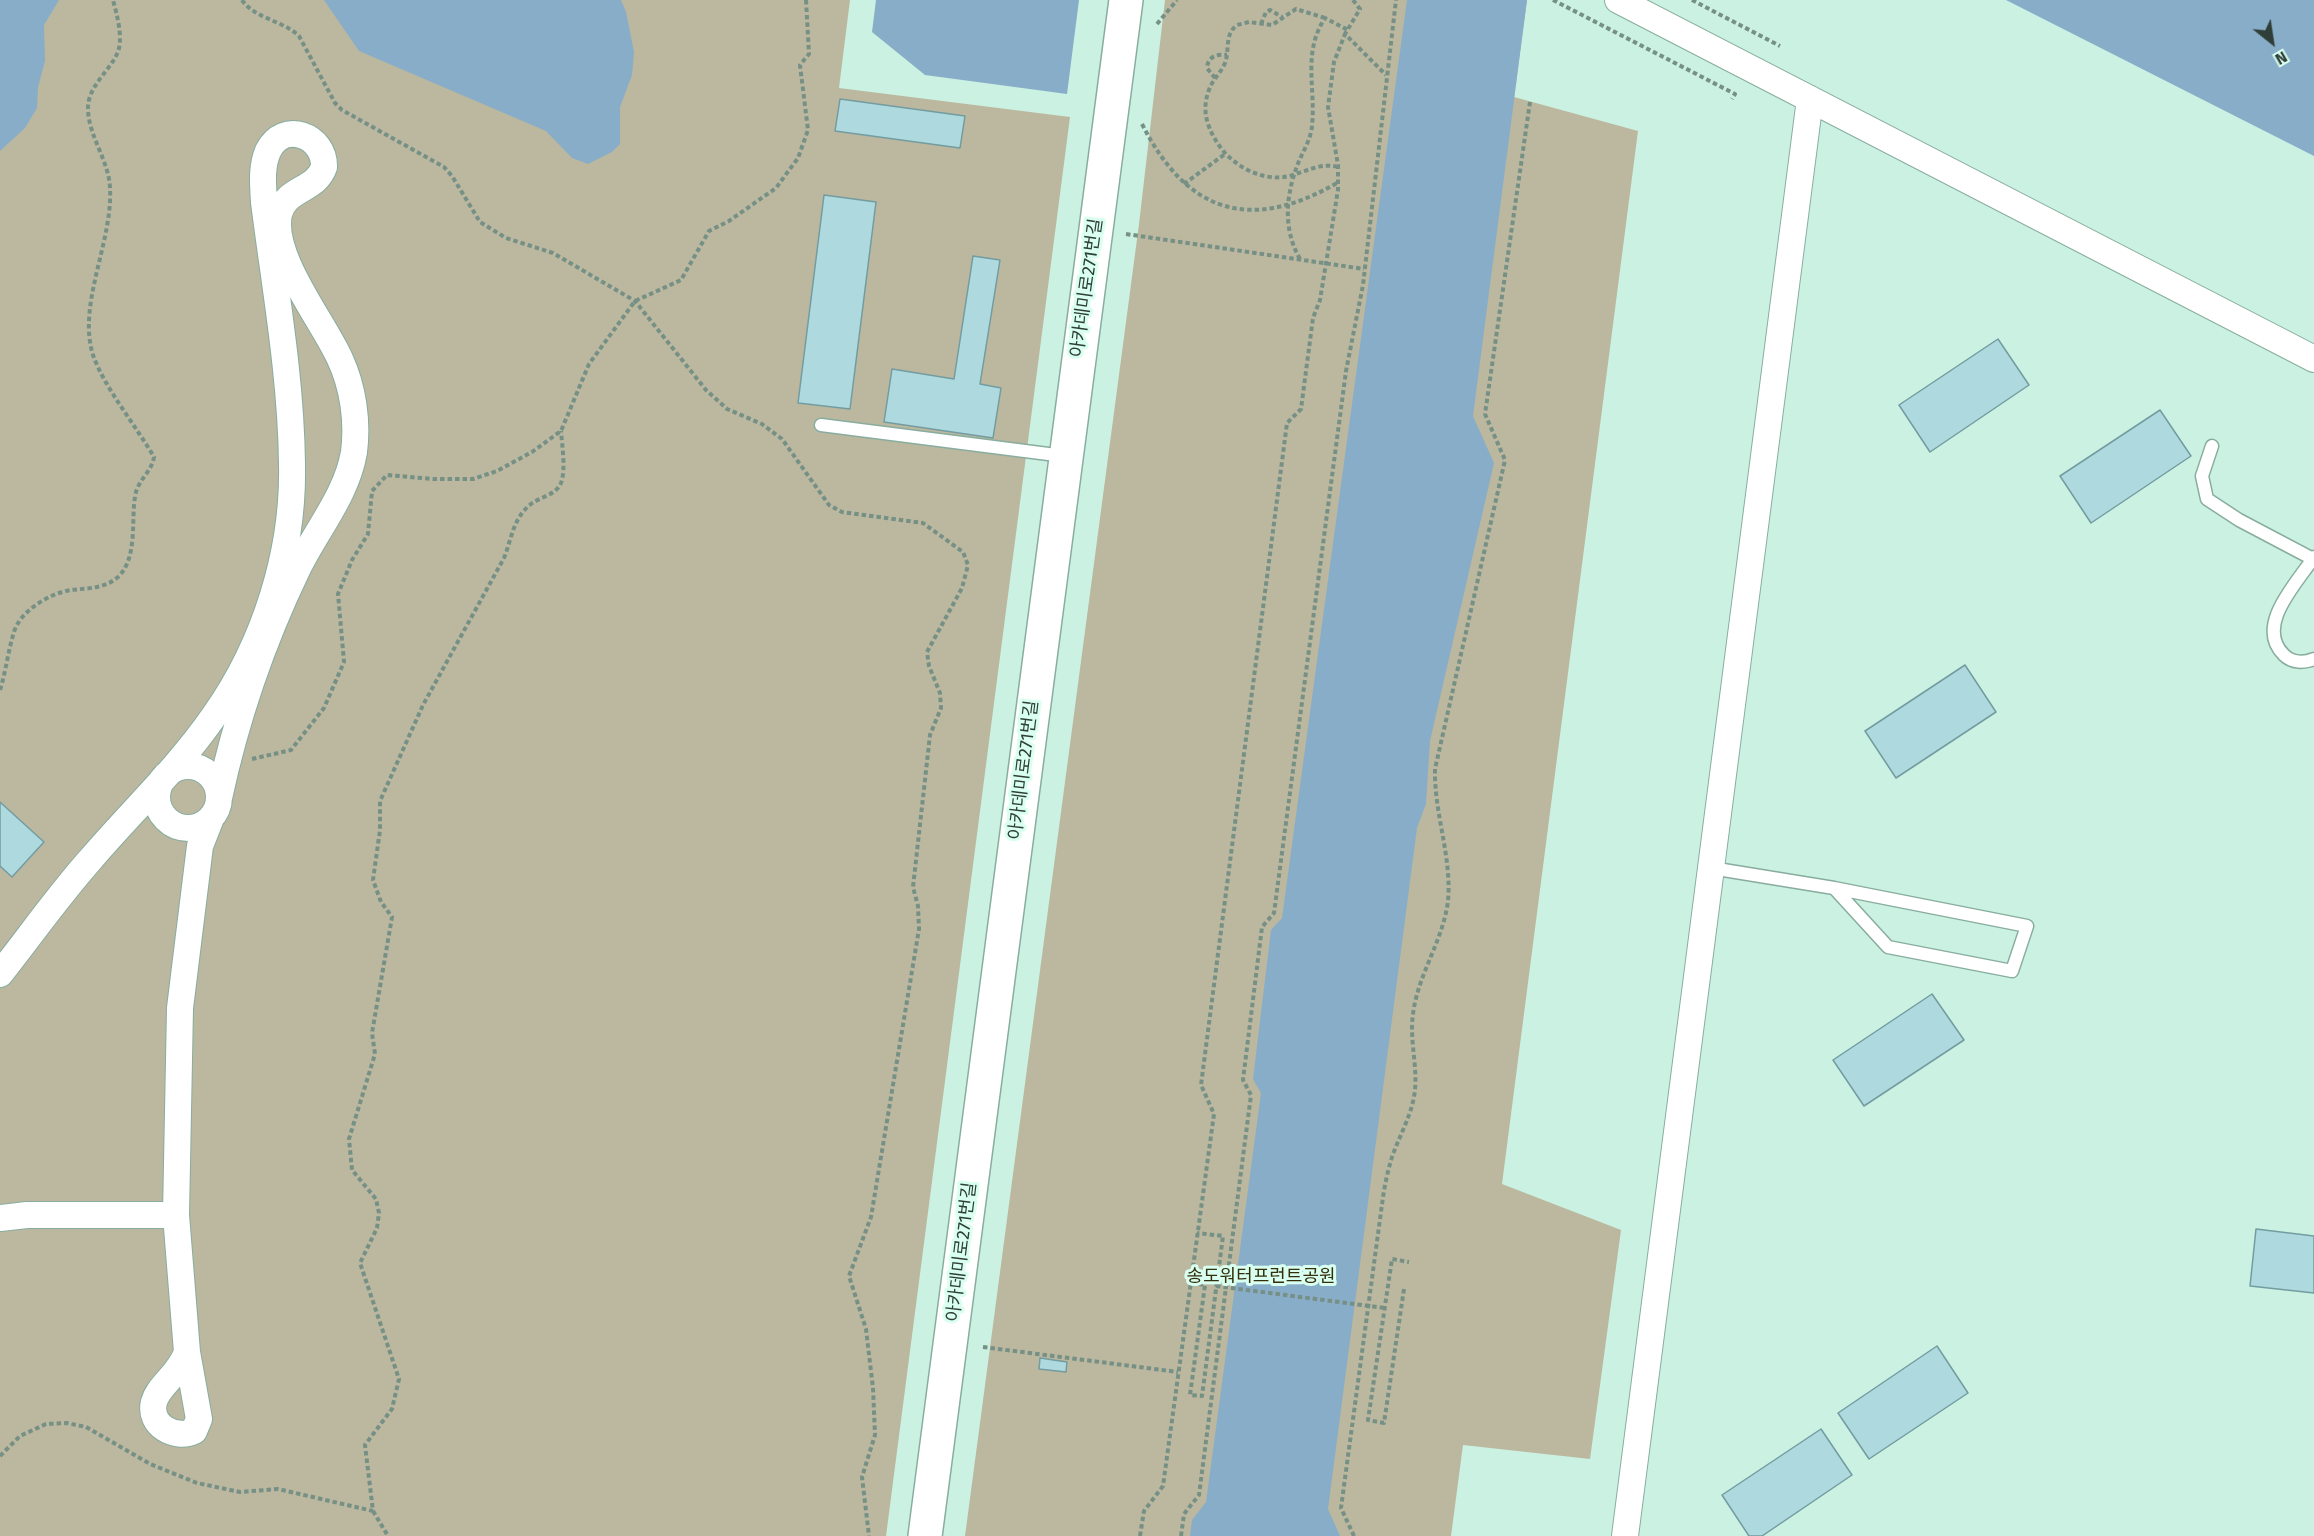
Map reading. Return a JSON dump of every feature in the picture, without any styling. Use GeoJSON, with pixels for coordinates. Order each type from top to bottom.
{"type":"FeatureCollection","features":[{"type":"Feature","properties":{"kind":"street"},"geometry":{"type":"LineString","coordinates":[[1618,0],[2314,359]]}},
{"type":"Feature","properties":{"kind":"street","name":"아카데미로271번길"},"geometry":{"type":"LineString","coordinates":[[925,1536],[1126,2]]}},
{"type":"Feature","properties":{"kind":"street"},"geometry":{"type":"LineString","coordinates":[[1625,1536],[1810,99]]}},
{"type":"Feature","properties":{"kind":"street"},"geometry":{"type":"LineString","coordinates":[[0,974],[89,860],[165,776],[213,718],[239,677],[267,609],[284,550],[292,465],[288,391],[264,202],[263,175],[267,156],[275,142],[289,134],[308,136],[319,147],[324,167],[317,180],[293,192],[283,202],[278,219],[281,239],[296,280],[340,359],[350,386],[354,409],[354,451],[343,486],[297,569],[263,651],[230,747],[215,808],[192,837],[180,1008],[176,1215],[187,1352]]}},
{"type":"Feature","properties":{"kind":"street"},"geometry":{"type":"LineString","coordinates":[[160,812],[156,793],[165,776],[183,766],[204,770],[218,787],[215,808]]}},
{"type":"Feature","properties":{"kind":"street"},"geometry":{"type":"LineString","coordinates":[[129,817],[146,808],[160,812],[174,826],[192,837]]}},
{"type":"Feature","properties":{"kind":"street"},"geometry":{"type":"LineString","coordinates":[[0,1218],[27,1215],[176,1215]]}},
{"type":"Feature","properties":{"kind":"lane"},"geometry":{"type":"LineString","coordinates":[[821,425],[1065,456]]}},
{"type":"Feature","properties":{"kind":"lane"},"geometry":{"type":"LineString","coordinates":[[2212,446],[2202,476],[2207,499],[2239,520],[2313,558],[2277,614],[2272,628],[2274,638],[2285,657],[2295,662],[2314,658]]}},
{"type":"Feature","properties":{"kind":"lane"},"geometry":{"type":"LineString","coordinates":[[1711,868],[1834,888],[2027,926],[2012,971],[1888,947],[1834,888]]}},
{"type":"Feature","properties":{"kind":"path"},"geometry":{"type":"LineString","coordinates":[[0,690],[14,631],[20,620],[51,596],[70,590],[93,589],[119,576],[131,549],[137,485],[153,466],[154,457],[98,366],[90,341],[93,296],[110,207],[108,166],[88,110],[96,83],[117,54],[119,46],[113,0]]}},
{"type":"Feature","properties":{"kind":"path"},"geometry":{"type":"LineString","coordinates":[[242,0],[254,12],[290,27],[299,36],[335,103],[342,110],[444,167],[453,176],[480,222],[506,238],[553,253],[635,301],[706,390],[727,409],[762,424],[782,439],[830,505],[842,512],[923,523],[963,552],[968,566],[962,588],[927,652],[929,666],[940,693],[941,708],[930,735],[913,887],[918,906],[919,929],[871,1217],[849,1276],[866,1329],[873,1388],[875,1435],[862,1477],[869,1536]]}},
{"type":"Feature","properties":{"kind":"path"},"geometry":{"type":"LineString","coordinates":[[388,1536],[373,1511],[365,1445],[392,1409],[399,1379],[360,1263],[377,1227],[379,1213],[376,1199],[352,1170],[349,1139],[375,1054],[372,1033],[392,917],[381,902],[372,880],[380,830],[380,801],[423,705],[504,558],[510,543],[511,531],[530,504],[556,490],[562,482],[561,431],[589,364],[635,301],[681,280],[709,231],[729,221],[776,188],[798,158],[808,130],[800,73],[800,65],[809,54],[806,0]]}},
{"type":"Feature","properties":{"kind":"path"},"geometry":{"type":"LineString","coordinates":[[1157,24],[1177,0]]}},
{"type":"Feature","properties":{"kind":"path"},"geometry":{"type":"LineString","coordinates":[[1140,1536],[1144,1511],[1163,1486],[1214,1114],[1201,1085],[1287,423],[1301,409],[1313,318],[1320,300],[1338,182],[1338,167],[1328,107],[1334,62],[1346,32],[1360,9],[1353,0]]}},
{"type":"Feature","properties":{"kind":"path"},"geometry":{"type":"LineString","coordinates":[[1181,1536],[1184,1514],[1199,1495],[1251,1095],[1243,1080],[1262,927],[1274,913],[1346,370],[1364,269],[1396,0]]}},
{"type":"Feature","properties":{"kind":"path"},"geometry":{"type":"LineString","coordinates":[[1692,0],[1780,46]]}},
{"type":"Feature","properties":{"kind":"path"},"geometry":{"type":"LineString","coordinates":[[1555,1],[1735,94],[1732,99]]}},
{"type":"Feature","properties":{"kind":"path"},"geometry":{"type":"LineString","coordinates":[[1338,167],[1328,165],[1277,177],[1256,173],[1242,167],[1225,154],[1210,129],[1205,112],[1207,94],[1227,55],[1228,40],[1233,28],[1243,22],[1272,25],[1290,11],[1302,9],[1325,18],[1346,32],[1386,75]]}},
{"type":"Feature","properties":{"kind":"path"},"geometry":{"type":"LineString","coordinates":[[1261,24],[1266,12],[1270,10],[1282,17]]}},
{"type":"Feature","properties":{"kind":"path"},"geometry":{"type":"LineString","coordinates":[[1300,259],[1289,234],[1289,204],[1294,174],[1311,133],[1310,61],[1317,33],[1325,18]]}},
{"type":"Feature","properties":{"kind":"path"},"geometry":{"type":"LineString","coordinates":[[1215,78],[1207,68],[1209,61],[1216,55],[1227,55]]}},
{"type":"Feature","properties":{"kind":"path"},"geometry":{"type":"LineString","coordinates":[[1354,1536],[1341,1508],[1383,1197],[1392,1156],[1414,1099],[1417,1070],[1413,1014],[1421,981],[1442,932],[1448,899],[1448,863],[1436,802],[1435,769],[1505,460],[1485,414],[1530,102]]}},
{"type":"Feature","properties":{"kind":"path"},"geometry":{"type":"LineString","coordinates":[[1142,124],[1164,163],[1184,184],[1206,199],[1226,207],[1253,210],[1289,204],[1313,196],[1338,182]]}},
{"type":"Feature","properties":{"kind":"path"},"geometry":{"type":"LineString","coordinates":[[1184,184],[1225,154]]}},
{"type":"Feature","properties":{"kind":"path"},"geometry":{"type":"LineString","coordinates":[[1126,234],[1364,269]]}},
{"type":"Feature","properties":{"kind":"path"},"geometry":{"type":"LineString","coordinates":[[246,760],[291,750],[324,708],[344,662],[338,594],[352,560],[368,534],[372,491],[387,475],[433,479],[473,479],[497,471],[532,453],[561,431]]}},
{"type":"Feature","properties":{"kind":"path"},"geometry":{"type":"LineString","coordinates":[[1191,1283],[1205,1285],[1190,1395],[1202,1396],[1223,1236],[1197,1233]]}},
{"type":"Feature","properties":{"kind":"path"},"geometry":{"type":"LineString","coordinates":[[1404,1289],[1384,1423],[1368,1420],[1392,1259],[1409,1262]]}},
{"type":"Feature","properties":{"kind":"path"},"geometry":{"type":"LineString","coordinates":[[1216,1286],[1385,1308]]}},
{"type":"Feature","properties":{"kind":"path"},"geometry":{"type":"LineString","coordinates":[[983,1347],[1178,1372]]}},
{"type":"Feature","properties":{"kind":"path"},"geometry":{"type":"LineString","coordinates":[[0,1456],[20,1436],[46,1424],[67,1423],[86,1428],[150,1464],[197,1483],[240,1492],[278,1489],[373,1511]]}},
{"type":"Feature","properties":{"kind":"green space"},"geometry":{"type":"Polygon","coordinates":[[[0,0],[850,0],[839,88],[1070,117],[886,1536],[0,1536],[0,0]]]}},
{"type":"Feature","properties":{"kind":"green space","name":"송도워터프런트공원"},"geometry":{"type":"Polygon","coordinates":[[[1165,0],[1527,0],[1514,97],[1638,131],[1502,1184],[1621,1230],[1590,1459],[1463,1445],[1451,1536],[965,1536],[1139,224],[1165,0]]]}},
{"type":"Feature","properties":{"kind":"water"},"geometry":{"type":"Polygon","coordinates":[[[0,0],[59,0],[44,25],[45,61],[38,87],[37,108],[25,128],[0,151],[0,0]]]}},
{"type":"Feature","properties":{"kind":"water"},"geometry":{"type":"Polygon","coordinates":[[[324,0],[621,0],[626,12],[634,52],[632,75],[620,107],[620,144],[612,152],[588,164],[572,158],[546,131],[359,51],[324,0]]]}},
{"type":"Feature","properties":{"kind":"water"},"geometry":{"type":"Polygon","coordinates":[[[876,0],[1079,0],[1067,94],[925,75],[872,32],[876,0]]]}},
{"type":"Feature","properties":{"kind":"water"},"geometry":{"type":"Polygon","coordinates":[[[1407,0],[1527,0],[1473,416],[1494,463],[1430,741],[1426,804],[1417,828],[1328,1509],[1340,1536],[1190,1536],[1192,1520],[1206,1502],[1261,1093],[1253,1079],[1271,930],[1282,918],[1407,0]]]}},
{"type":"Feature","properties":{"kind":"water"},"geometry":{"type":"Polygon","coordinates":[[[2006,0],[2314,0],[2314,156],[2006,0]]]}},
{"type":"Feature","properties":{"kind":"building"},"geometry":{"type":"Polygon","coordinates":[[[840,99],[965,116],[960,148],[835,131],[840,99]]]}},
{"type":"Feature","properties":{"kind":"building"},"geometry":{"type":"Polygon","coordinates":[[[824,195],[876,202],[850,409],[798,403],[824,195]]]}},
{"type":"Feature","properties":{"kind":"building"},"geometry":{"type":"Polygon","coordinates":[[[973,256],[1000,260],[980,384],[1001,388],[993,438],[884,422],[892,369],[954,379],[973,256]]]}},
{"type":"Feature","properties":{"kind":"building"},"geometry":{"type":"Polygon","coordinates":[[[1998,339],[2029,385],[1930,452],[1899,405],[1998,339]]]}},
{"type":"Feature","properties":{"kind":"building"},"geometry":{"type":"Polygon","coordinates":[[[2160,410],[2191,456],[2091,523],[2060,476],[2160,410]]]}},
{"type":"Feature","properties":{"kind":"building"},"geometry":{"type":"Polygon","coordinates":[[[1965,665],[1996,712],[1896,778],[1865,731],[1965,665]]]}},
{"type":"Feature","properties":{"kind":"building"},"geometry":{"type":"Polygon","coordinates":[[[0,802],[44,842],[12,877],[0,866],[0,802]]]}},
{"type":"Feature","properties":{"kind":"building"},"geometry":{"type":"Polygon","coordinates":[[[1932,994],[1964,1040],[1864,1106],[1833,1060],[1932,994]]]}},
{"type":"Feature","properties":{"kind":"building"},"geometry":{"type":"Polygon","coordinates":[[[2256,1229],[2314,1236],[2314,1293],[2250,1286],[2256,1229]]]}},
{"type":"Feature","properties":{"kind":"building"},"geometry":{"type":"Polygon","coordinates":[[[1937,1346],[1968,1393],[1869,1459],[1838,1413],[1937,1346]]]}},
{"type":"Feature","properties":{"kind":"building"},"geometry":{"type":"Polygon","coordinates":[[[1040,1358],[1067,1362],[1066,1372],[1039,1369],[1040,1358]]]}},
{"type":"Feature","properties":{"kind":"building"},"geometry":{"type":"Polygon","coordinates":[[[1821,1429],[1852,1475],[1762,1536],[1749,1536],[1722,1495],[1821,1429]]]}}]}
